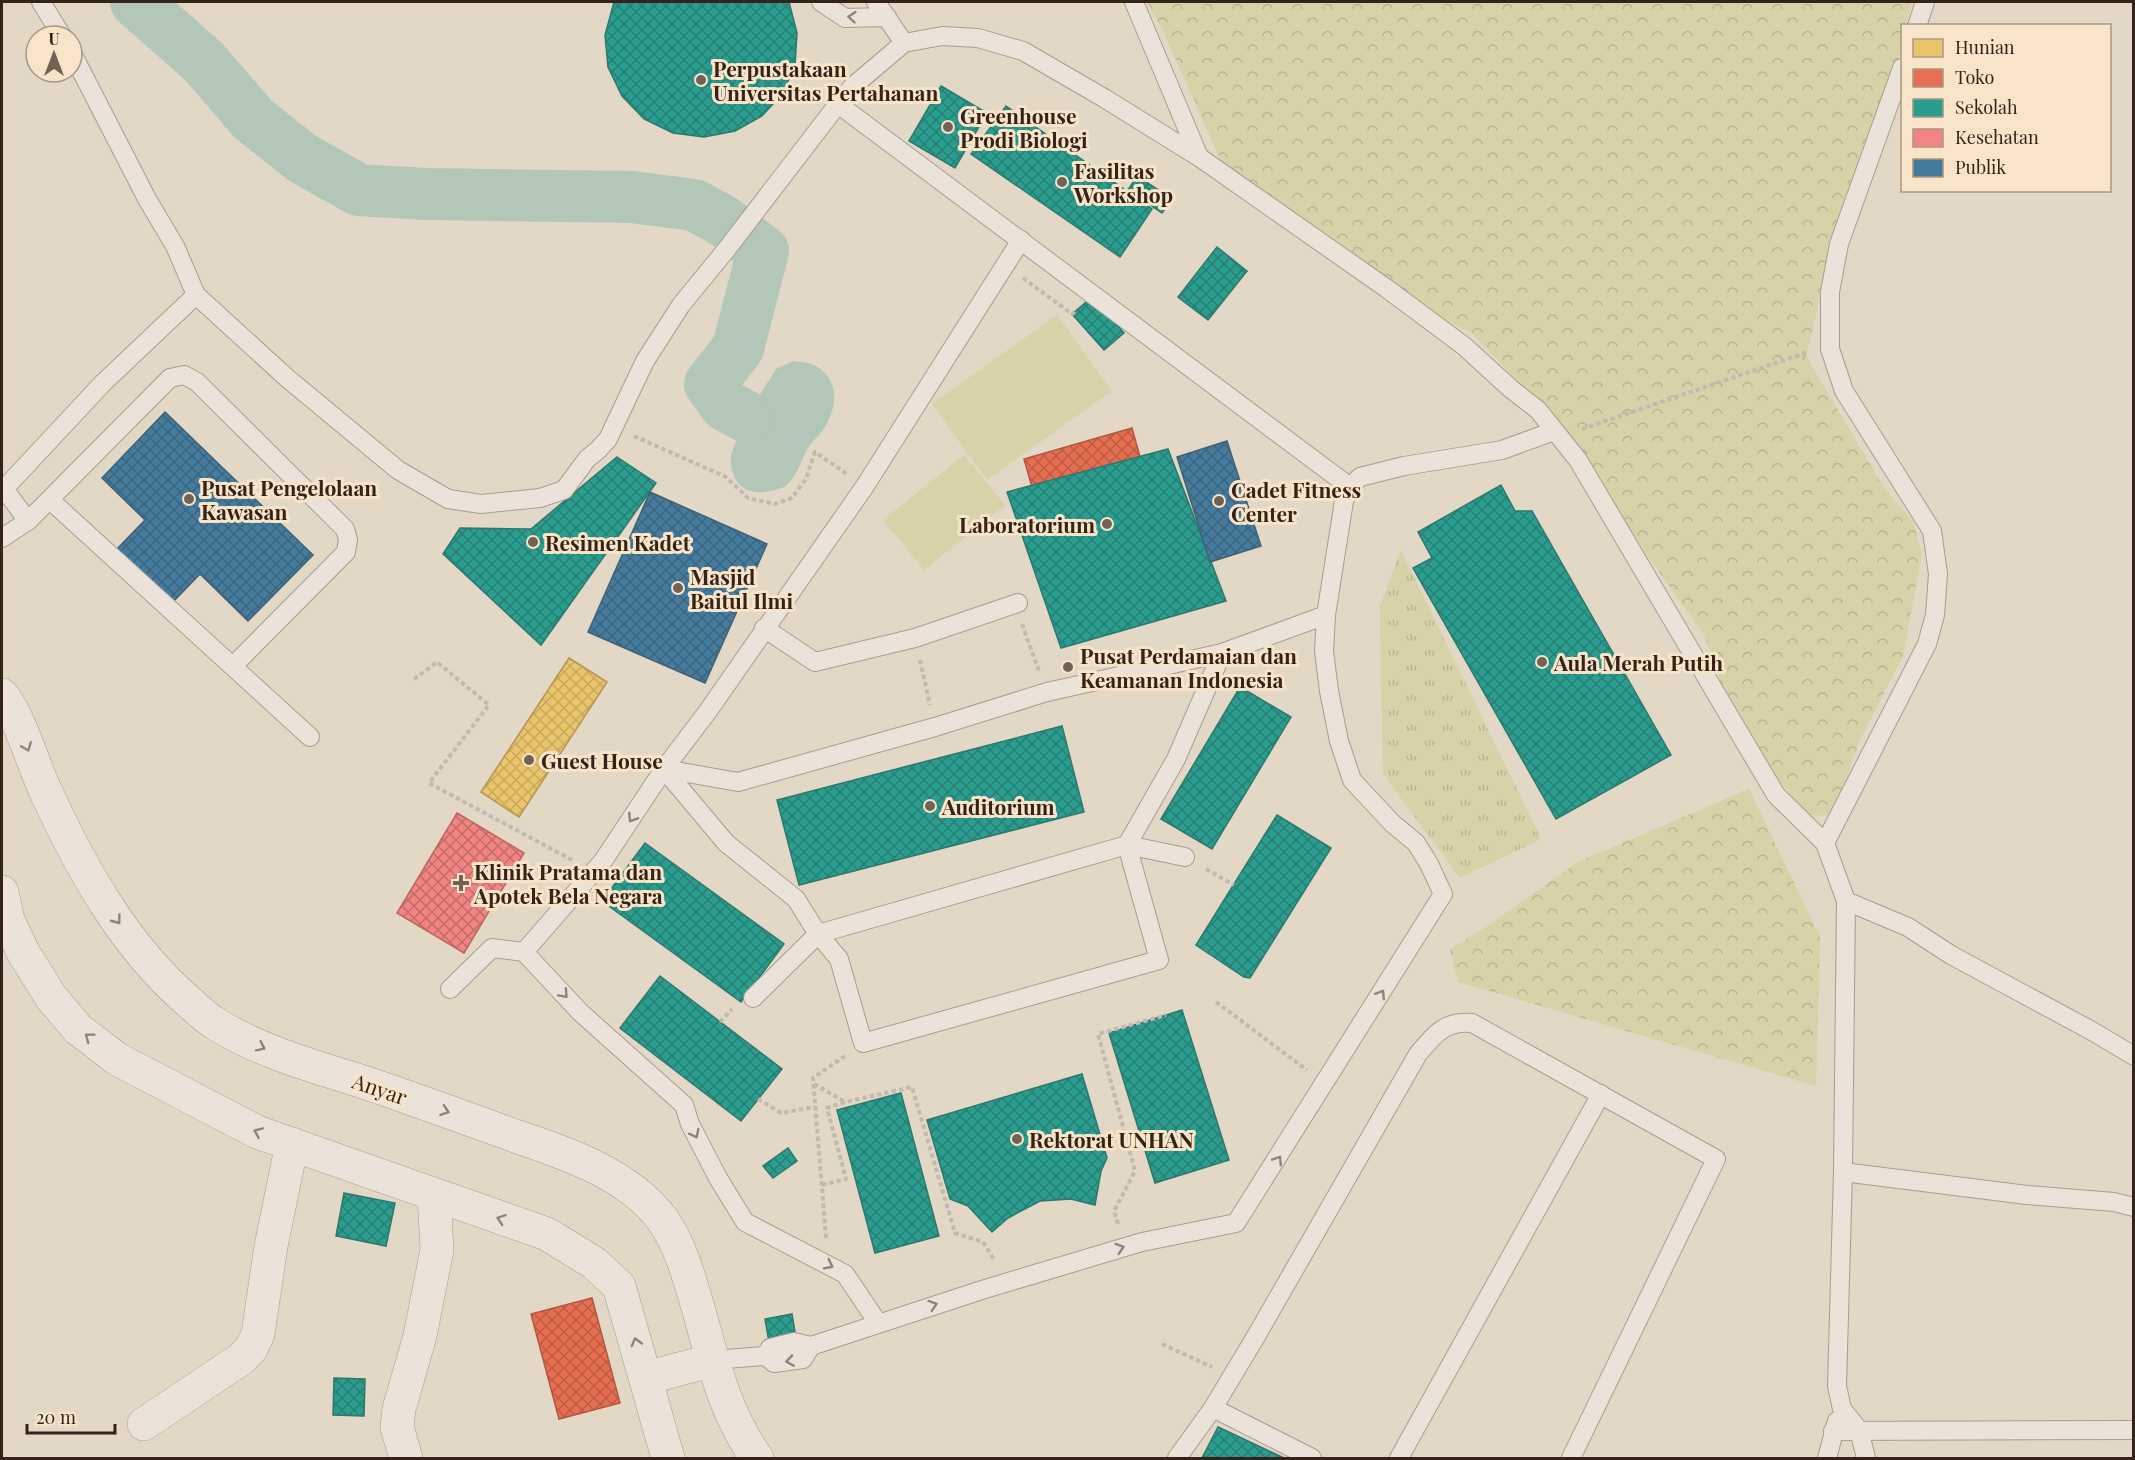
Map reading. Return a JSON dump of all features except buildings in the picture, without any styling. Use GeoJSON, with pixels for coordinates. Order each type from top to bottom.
{"type":"FeatureCollection","features":[{"type":"Feature","properties":{"kind":"street","name":"Anyar"},"geometry":{"type":"LineString","coordinates":[[2,695],[21,731],[45,792],[76,855],[112,915],[153,966],[187,1000],[216,1024],[272,1052],[546,1146],[611,1176],[640,1196],[662,1219],[684,1260],[731,1413],[757,1458]]}},
{"type":"Feature","properties":{"kind":"street"},"geometry":{"type":"LineString","coordinates":[[2,892],[8,920],[23,952],[51,997],[78,1029],[117,1059],[257,1132],[547,1234],[594,1263],[619,1286],[668,1458]]}},
{"type":"Feature","properties":{"kind":"street"},"geometry":{"type":"LineString","coordinates":[[144,1424],[241,1359],[250,1349],[258,1334],[275,1227],[292,1144]]}},
{"type":"Feature","properties":{"kind":"street"},"geometry":{"type":"LineString","coordinates":[[406,1458],[399,1439],[398,1418],[420,1336],[437,1250],[434,1196]]}},
{"type":"Feature","properties":{"kind":"street"},"geometry":{"type":"LineString","coordinates":[[646,1378],[713,1360]]}},
{"type":"Feature","properties":{"kind":"lane"},"geometry":{"type":"LineString","coordinates":[[41,2],[55,24]]}},
{"type":"Feature","properties":{"kind":"lane"},"geometry":{"type":"LineString","coordinates":[[821,2],[844,18],[887,17]]}},
{"type":"Feature","properties":{"kind":"lane"},"geometry":{"type":"LineString","coordinates":[[876,2],[904,43]]}},
{"type":"Feature","properties":{"kind":"lane"},"geometry":{"type":"LineString","coordinates":[[1134,2],[1199,157]]}},
{"type":"Feature","properties":{"kind":"lane"},"geometry":{"type":"LineString","coordinates":[[1918,24],[1925,2]]}},
{"type":"Feature","properties":{"kind":"lane"},"geometry":{"type":"LineString","coordinates":[[84,76],[147,199],[175,246],[196,295],[287,378],[398,470],[448,499],[481,504],[513,502],[540,498],[564,490],[587,459],[608,439],[645,361],[681,305],[852,87],[904,43],[942,36],[978,38],[1023,51],[1104,98],[1199,157],[1386,288],[1464,346],[1538,410],[1578,459],[1776,795],[1825,843],[1846,901],[1843,1172],[1837,1386],[1842,1409],[1859,1430],[1866,1458]]}},
{"type":"Feature","properties":{"kind":"lane"},"geometry":{"type":"LineString","coordinates":[[1825,843],[1927,644],[1935,615],[1938,574],[1932,531],[1844,391],[1830,345],[1830,292],[1839,244],[1901,71]]}},
{"type":"Feature","properties":{"kind":"lane"},"geometry":{"type":"LineString","coordinates":[[838,104],[1350,487]]}},
{"type":"Feature","properties":{"kind":"lane"},"geometry":{"type":"LineString","coordinates":[[524,952],[603,861],[664,769],[708,711],[764,628],[866,486],[1021,240]]}},
{"type":"Feature","properties":{"kind":"lane"},"geometry":{"type":"LineString","coordinates":[[28,521],[3,488],[103,383],[196,295]]}},
{"type":"Feature","properties":{"kind":"lane"},"geometry":{"type":"LineString","coordinates":[[2,538],[28,521],[170,378],[184,375],[197,382],[345,529],[348,540],[346,552],[233,666]]}},
{"type":"Feature","properties":{"kind":"lane"},"geometry":{"type":"LineString","coordinates":[[713,1360],[765,1356],[770,1348],[794,1342],[810,1346],[1142,1242],[1236,1223],[1443,894],[1416,843],[1392,823],[1352,780],[1339,741],[1324,651],[1326,615],[1344,501],[1350,487],[1360,477],[1404,466],[1502,450],[1557,434]]}},
{"type":"Feature","properties":{"kind":"lane"},"geometry":{"type":"LineString","coordinates":[[50,500],[310,737]]}},
{"type":"Feature","properties":{"kind":"lane"},"geometry":{"type":"LineString","coordinates":[[764,628],[815,662],[915,638],[1018,603]]}},
{"type":"Feature","properties":{"kind":"lane"},"geometry":{"type":"LineString","coordinates":[[664,769],[738,782],[934,727],[1047,692],[1222,653],[1326,615]]}},
{"type":"Feature","properties":{"kind":"lane"},"geometry":{"type":"LineString","coordinates":[[664,769],[726,843],[796,899],[818,934],[839,959],[862,1043],[1159,960],[1127,845],[1176,759],[1222,653]]}},
{"type":"Feature","properties":{"kind":"lane"},"geometry":{"type":"LineString","coordinates":[[753,998],[818,934],[1127,845],[1185,857]]}},
{"type":"Feature","properties":{"kind":"lane"},"geometry":{"type":"LineString","coordinates":[[1846,901],[1908,927],[1951,955],[2092,1031],[2133,1056]]}},
{"type":"Feature","properties":{"kind":"lane"},"geometry":{"type":"LineString","coordinates":[[450,989],[492,948],[524,952],[580,1012],[684,1105],[690,1125],[745,1222],[845,1274],[878,1323]]}},
{"type":"Feature","properties":{"kind":"lane"},"geometry":{"type":"LineString","coordinates":[[1177,1458],[1213,1408],[1418,1054],[1434,1035],[1449,1025],[1460,1022],[1472,1023],[1716,1159],[1571,1458]]}},
{"type":"Feature","properties":{"kind":"lane"},"geometry":{"type":"LineString","coordinates":[[1399,1458],[1601,1094]]}},
{"type":"Feature","properties":{"kind":"lane"},"geometry":{"type":"LineString","coordinates":[[1843,1172],[2027,1195],[2114,1202],[2133,1207]]}},
{"type":"Feature","properties":{"kind":"lane"},"geometry":{"type":"LineString","coordinates":[[1213,1408],[1312,1458]]}},
{"type":"Feature","properties":{"kind":"lane"},"geometry":{"type":"LineString","coordinates":[[1827,1458],[1833,1431],[1842,1409]]}},
{"type":"Feature","properties":{"kind":"lane"},"geometry":{"type":"LineString","coordinates":[[1833,1431],[2133,1430]]}},
{"type":"Feature","properties":{"kind":"path"},"geometry":{"type":"LineString","coordinates":[[1557,434],[1830,345]]}},
{"type":"Feature","properties":{"kind":"path"},"geometry":{"type":"LineString","coordinates":[[614,426],[726,477],[748,498],[774,504],[792,498],[806,479],[815,452],[866,486]]}},
{"type":"Feature","properties":{"kind":"path"},"geometry":{"type":"LineString","coordinates":[[915,638],[934,727]]}},
{"type":"Feature","properties":{"kind":"path"},"geometry":{"type":"LineString","coordinates":[[414,679],[437,662],[489,705],[429,783],[594,872]]}},
{"type":"Feature","properties":{"kind":"path"},"geometry":{"type":"LineString","coordinates":[[1185,857],[1234,885]]}},
{"type":"Feature","properties":{"kind":"path"},"geometry":{"type":"LineString","coordinates":[[1216,1002],[1290,1059]]}},
{"type":"Feature","properties":{"kind":"path"},"geometry":{"type":"LineString","coordinates":[[1114,1211],[1135,1171],[1098,1034],[1166,1015]]}},
{"type":"Feature","properties":{"kind":"path"},"geometry":{"type":"LineString","coordinates":[[819,1260],[826,1243],[813,1078],[862,1043]]}},
{"type":"Feature","properties":{"kind":"path"},"geometry":{"type":"LineString","coordinates":[[813,1083],[845,1102]]}},
{"type":"Feature","properties":{"kind":"path"},"geometry":{"type":"LineString","coordinates":[[822,1185],[846,1179],[827,1108],[912,1087],[956,1233],[983,1242]]}},
{"type":"Feature","properties":{"kind":"path"},"geometry":{"type":"LineString","coordinates":[[758,1099],[781,1113],[815,1107]]}},
{"type":"Feature","properties":{"kind":"path"},"geometry":{"type":"LineString","coordinates":[[1162,1344],[1231,1377]]}},
{"type":"Feature","properties":{"kind":"green space"},"geometry":{"type":"Polygon","coordinates":[[[1147,2],[1912,2],[1906,24],[1901,24],[1901,46],[1884,122],[1842,210],[1806,356],[1884,488],[1913,521],[1922,554],[1903,656],[1860,740],[1833,816],[1809,815],[1741,737],[1704,635],[1543,408],[1472,333],[1438,317],[1221,161],[1162,29],[1147,2]]]}},
{"type":"Feature","properties":{"kind":"green space"},"geometry":{"type":"Polygon","coordinates":[[[1057,315],[1112,391],[987,480],[932,404],[1057,315]]]}},
{"type":"Feature","properties":{"kind":"green space"},"geometry":{"type":"Polygon","coordinates":[[[964,455],[1005,505],[924,570],[883,520],[964,455]]]}},
{"type":"Feature","properties":{"kind":"green space"},"geometry":{"type":"Polygon","coordinates":[[[1401,550],[1541,839],[1460,878],[1383,774],[1380,606],[1401,550]]]}},
{"type":"Feature","properties":{"kind":"green space"},"geometry":{"type":"Polygon","coordinates":[[[1749,789],[1820,937],[1816,1086],[1458,982],[1450,949],[1486,927],[1578,862],[1749,789]]]}},
{"type":"Feature","properties":{"kind":"shaded area"},"geometry":{"type":"Polygon","coordinates":[[[793,361],[816,366],[824,372],[833,387],[834,404],[828,422],[811,443],[788,483],[782,488],[770,491],[750,491],[739,484],[731,465],[741,425],[776,369],[793,361]]]}},
{"type":"Feature","properties":{"kind":"waterway"},"geometry":{"type":"LineString","coordinates":[[136,2],[203,61],[253,119],[302,158],[359,190],[425,194],[632,197],[694,205],[722,220],[763,251],[738,348],[710,384],[726,406],[747,417]]}},
{"type":"Feature","properties":{"kind":"place","name":"Perpustakaan Universitas Pertahanan"},"geometry":{"type":"Point","coordinates":[701,80]}},
{"type":"Feature","properties":{"kind":"place","name":"Greenhouse Prodi Biologi"},"geometry":{"type":"Point","coordinates":[948,127]}},
{"type":"Feature","properties":{"kind":"place","name":"Fasilitas Workshop"},"geometry":{"type":"Point","coordinates":[1062,182]}},
{"type":"Feature","properties":{"kind":"place","name":"Pusat Pengelolaan Kawasan"},"geometry":{"type":"Point","coordinates":[189,499]}},
{"type":"Feature","properties":{"kind":"place","name":"Cadet Fitness Center"},"geometry":{"type":"Point","coordinates":[1219,501]}},
{"type":"Feature","properties":{"kind":"place","name":"Laboratorium"},"geometry":{"type":"Point","coordinates":[1107,524]}},
{"type":"Feature","properties":{"kind":"place","name":"Resimen Kadet"},"geometry":{"type":"Point","coordinates":[533,542]}},
{"type":"Feature","properties":{"kind":"place","name":"Masjid Baitul Ilmi"},"geometry":{"type":"Point","coordinates":[678,588]}},
{"type":"Feature","properties":{"kind":"place","name":"Aula Merah Putih"},"geometry":{"type":"Point","coordinates":[1542,662]}},
{"type":"Feature","properties":{"kind":"place","name":"Pusat Perdamaian dan Keamanan Indonesia"},"geometry":{"type":"Point","coordinates":[1068,667]}},
{"type":"Feature","properties":{"kind":"place","name":"Guest House"},"geometry":{"type":"Point","coordinates":[529,760]}},
{"type":"Feature","properties":{"kind":"place","name":"Auditorium"},"geometry":{"type":"Point","coordinates":[930,806]}},
{"type":"Feature","properties":{"kind":"place","name":"Klinik Pratama dan Apotek Bela Negara"},"geometry":{"type":"Point","coordinates":[461,883]}},
{"type":"Feature","properties":{"kind":"place","name":"Rektorat UNHAN"},"geometry":{"type":"Point","coordinates":[1017,1139]}}]}
